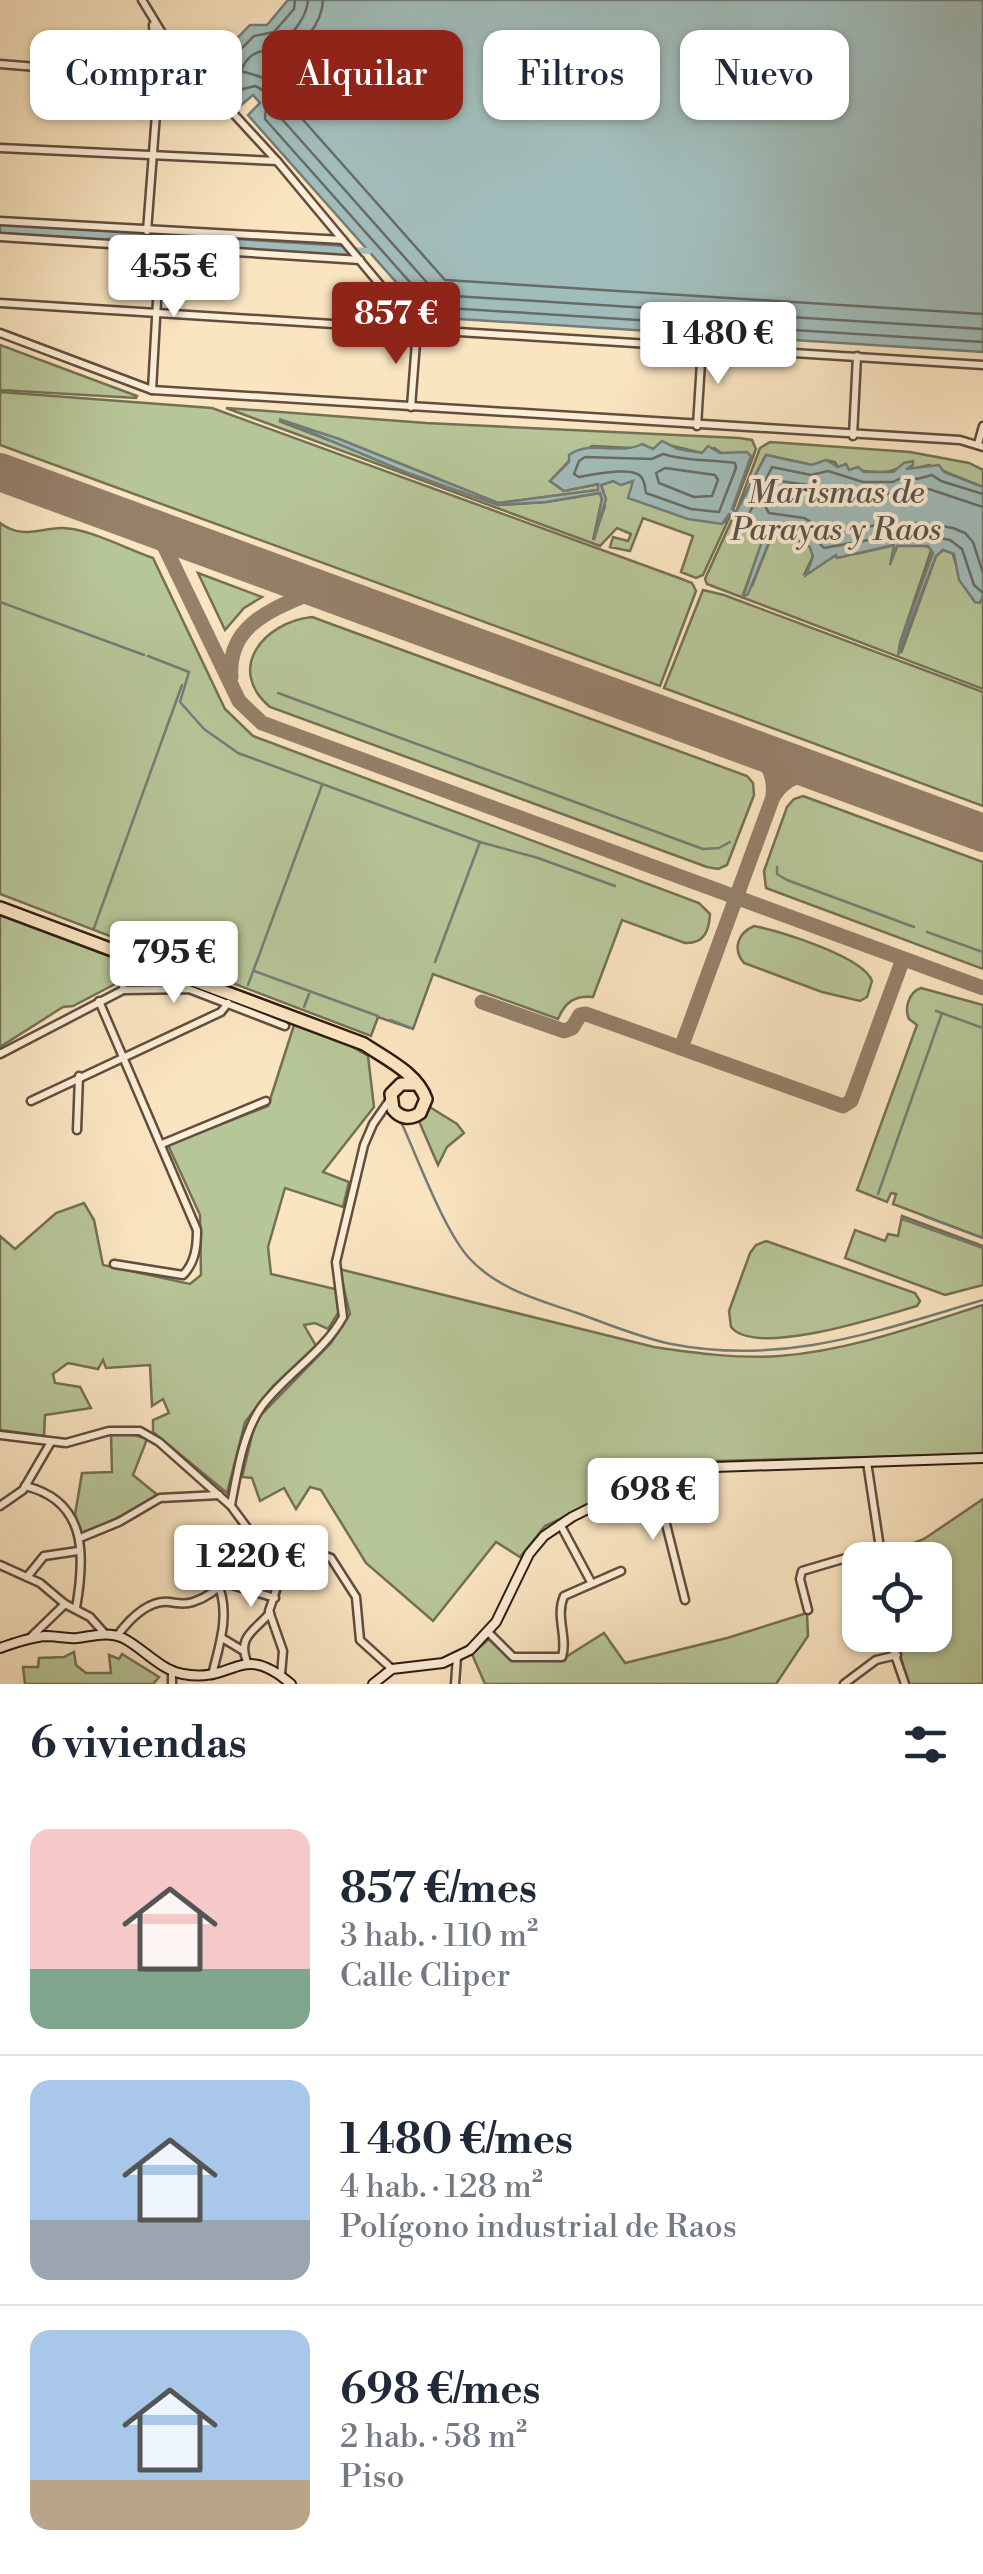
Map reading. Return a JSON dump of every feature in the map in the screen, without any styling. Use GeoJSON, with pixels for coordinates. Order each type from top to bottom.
{"type":"FeatureCollection","features":[{"type":"Feature","properties":{"kind":"highway"},"geometry":{"type":"LineString","coordinates":[[0,908],[334,1031],[398,1066],[425,1094],[424,1109],[412,1118],[396,1113],[390,1099],[396,1086],[415,1084]]}},
{"type":"Feature","properties":{"kind":"highway"},"geometry":{"type":"LineString","coordinates":[[378,1054],[396,1086]]}},
{"type":"Feature","properties":{"kind":"street"},"geometry":{"type":"LineString","coordinates":[[142,0],[160,30]]}},
{"type":"Feature","properties":{"kind":"street"},"geometry":{"type":"LineString","coordinates":[[152,19],[152,30]]}},
{"type":"Feature","properties":{"kind":"street"},"geometry":{"type":"LineString","coordinates":[[0,64],[30,66]]}},
{"type":"Feature","properties":{"kind":"street"},"geometry":{"type":"LineString","coordinates":[[148,230],[155,120]]}},
{"type":"Feature","properties":{"kind":"street"},"geometry":{"type":"LineString","coordinates":[[239,120],[417,328],[411,407]]}},
{"type":"Feature","properties":{"kind":"street"},"geometry":{"type":"LineString","coordinates":[[0,148],[277,162]]}},
{"type":"Feature","properties":{"kind":"street"},"geometry":{"type":"LineString","coordinates":[[0,222],[345,242]]}},
{"type":"Feature","properties":{"kind":"street"},"geometry":{"type":"LineString","coordinates":[[0,237],[361,260]]}},
{"type":"Feature","properties":{"kind":"street"},"geometry":{"type":"LineString","coordinates":[[152,390],[160,247]]}},
{"type":"Feature","properties":{"kind":"street"},"geometry":{"type":"LineString","coordinates":[[0,303],[983,364]]}},
{"type":"Feature","properties":{"kind":"street"},"geometry":{"type":"LineString","coordinates":[[0,333],[152,390],[960,440],[980,446],[983,426]]}},
{"type":"Feature","properties":{"kind":"street"},"geometry":{"type":"LineString","coordinates":[[697,426],[702,346]]}},
{"type":"Feature","properties":{"kind":"street"},"geometry":{"type":"LineString","coordinates":[[852,436],[857,356]]}},
{"type":"Feature","properties":{"kind":"street"},"geometry":{"type":"LineString","coordinates":[[123,990],[126,955]]}},
{"type":"Feature","properties":{"kind":"street"},"geometry":{"type":"LineString","coordinates":[[0,1054],[123,990],[189,989],[285,1026]]}},
{"type":"Feature","properties":{"kind":"street"},"geometry":{"type":"LineString","coordinates":[[99,1001],[196,1224],[196,1248],[190,1267],[178,1276],[114,1264]]}},
{"type":"Feature","properties":{"kind":"street"},"geometry":{"type":"LineString","coordinates":[[31,1101],[221,1012],[228,1003]]}},
{"type":"Feature","properties":{"kind":"street"},"geometry":{"type":"LineString","coordinates":[[78,1130],[79,1076]]}},
{"type":"Feature","properties":{"kind":"street"},"geometry":{"type":"LineString","coordinates":[[231,1506],[257,1415],[343,1317],[336,1262],[364,1146],[390,1099]]}},
{"type":"Feature","properties":{"kind":"street"},"geometry":{"type":"LineString","coordinates":[[162,1144],[266,1101]]}},
{"type":"Feature","properties":{"kind":"street"},"geometry":{"type":"LineString","coordinates":[[380,1116],[396,1113]]}},
{"type":"Feature","properties":{"kind":"street"},"geometry":{"type":"LineString","coordinates":[[0,1435],[66,1443],[109,1431],[140,1432],[159,1442],[231,1506],[253,1540],[269,1547],[293,1544],[331,1558],[356,1597],[360,1640],[392,1669]]}},
{"type":"Feature","properties":{"kind":"street"},"geometry":{"type":"LineString","coordinates":[[0,1506],[25,1486],[51,1442]]}},
{"type":"Feature","properties":{"kind":"street"},"geometry":{"type":"LineString","coordinates":[[373,1684],[392,1669],[443,1663],[470,1650],[488,1632],[529,1554],[544,1536],[654,1476],[715,1467],[983,1458]]}},
{"type":"Feature","properties":{"kind":"street"},"geometry":{"type":"LineString","coordinates":[[867,1462],[880,1542]]}},
{"type":"Feature","properties":{"kind":"street"},"geometry":{"type":"LineString","coordinates":[[654,1476],[685,1600]]}},
{"type":"Feature","properties":{"kind":"street"},"geometry":{"type":"LineString","coordinates":[[25,1486],[36,1488],[69,1512],[76,1522],[80,1538],[76,1608]]}},
{"type":"Feature","properties":{"kind":"street"},"geometry":{"type":"LineString","coordinates":[[80,1538],[119,1522],[160,1498],[219,1495]]}},
{"type":"Feature","properties":{"kind":"street"},"geometry":{"type":"LineString","coordinates":[[560,1524],[592,1582]]}},
{"type":"Feature","properties":{"kind":"street"},"geometry":{"type":"LineString","coordinates":[[118,1636],[128,1622],[149,1606],[193,1602],[221,1585],[253,1540]]}},
{"type":"Feature","properties":{"kind":"street"},"geometry":{"type":"LineString","coordinates":[[242,1650],[246,1639],[270,1613],[280,1579],[269,1547]]}},
{"type":"Feature","properties":{"kind":"street"},"geometry":{"type":"LineString","coordinates":[[27,1577],[44,1556],[78,1551]]}},
{"type":"Feature","properties":{"kind":"street"},"geometry":{"type":"LineString","coordinates":[[808,1610],[800,1579],[802,1571],[842,1562]]}},
{"type":"Feature","properties":{"kind":"street"},"geometry":{"type":"LineString","coordinates":[[0,1565],[40,1583],[98,1624],[105,1634]]}},
{"type":"Feature","properties":{"kind":"street"},"geometry":{"type":"LineString","coordinates":[[488,1632],[512,1657],[562,1657],[560,1603],[570,1592],[621,1571]]}},
{"type":"Feature","properties":{"kind":"street"},"geometry":{"type":"LineString","coordinates":[[221,1585],[275,1598]]}},
{"type":"Feature","properties":{"kind":"street"},"geometry":{"type":"LineString","coordinates":[[212,1675],[222,1638],[221,1585]]}},
{"type":"Feature","properties":{"kind":"street"},"geometry":{"type":"LineString","coordinates":[[31,1638],[65,1604]]}},
{"type":"Feature","properties":{"kind":"street"},"geometry":{"type":"LineString","coordinates":[[270,1613],[283,1651],[286,1681]]}},
{"type":"Feature","properties":{"kind":"street"},"geometry":{"type":"LineString","coordinates":[[0,1648],[31,1638],[105,1634],[118,1636],[174,1678],[212,1675],[247,1662],[265,1665],[286,1681]]}},
{"type":"Feature","properties":{"kind":"street"},"geometry":{"type":"LineString","coordinates":[[222,1638],[242,1650],[247,1662]]}},
{"type":"Feature","properties":{"kind":"street"},"geometry":{"type":"LineString","coordinates":[[894,1652],[905,1684]]}},
{"type":"Feature","properties":{"kind":"street"},"geometry":{"type":"LineString","coordinates":[[844,1684],[876,1660],[896,1656]]}},
{"type":"Feature","properties":{"kind":"street"},"geometry":{"type":"LineString","coordinates":[[455,1684],[457,1657]]}},
{"type":"Feature","properties":{"kind":"green space"},"geometry":{"type":"Polygon","coordinates":[[[0,345],[137,396],[0,390],[0,345]]]}},
{"type":"Feature","properties":{"kind":"green space"},"geometry":{"type":"Polygon","coordinates":[[[0,392],[212,408],[679,578],[692,583],[696,591],[660,686],[0,445],[0,392]]]}},
{"type":"Feature","properties":{"kind":"green space"},"geometry":{"type":"Polygon","coordinates":[[[226,408],[426,423],[739,438],[752,440],[756,449],[733,510],[746,471],[714,448],[702,453],[665,444],[653,449],[592,446],[569,461],[550,481],[564,491],[599,484],[598,490],[498,503],[339,439],[279,421],[498,505],[600,493],[593,540],[605,506],[601,485],[613,481],[621,485],[633,480],[632,491],[661,506],[725,522],[731,514],[703,575],[696,578],[681,572],[693,536],[643,518],[630,551],[610,547],[613,537],[628,541],[631,534],[617,528],[600,546],[226,408]]]}},
{"type":"Feature","properties":{"kind":"green space"},"geometry":{"type":"Polygon","coordinates":[[[770,442],[910,452],[969,463],[983,470],[983,487],[929,465],[876,472],[849,470],[846,464],[838,467],[826,460],[812,465],[766,455],[736,512],[760,448],[770,442]]]}},
{"type":"Feature","properties":{"kind":"green space"},"geometry":{"type":"Polygon","coordinates":[[[734,515],[737,529],[760,535],[763,541],[744,592],[752,586],[772,535],[798,540],[810,547],[813,556],[805,573],[837,555],[895,545],[895,552],[897,546],[932,548],[900,643],[901,653],[936,556],[943,550],[952,551],[957,568],[980,598],[983,595],[983,689],[707,584],[705,579],[734,515]]]}},
{"type":"Feature","properties":{"kind":"green space"},"geometry":{"type":"Polygon","coordinates":[[[0,523],[23,532],[61,528],[83,531],[153,558],[225,709],[253,736],[699,903],[710,914],[704,935],[685,943],[622,920],[593,997],[571,1001],[558,1019],[433,974],[413,1029],[378,1017],[371,1036],[0,894],[0,523]]]}},
{"type":"Feature","properties":{"kind":"green space"},"geometry":{"type":"Polygon","coordinates":[[[198,573],[262,597],[244,608],[225,630],[198,573]]]}},
{"type":"Feature","properties":{"kind":"green space"},"geometry":{"type":"Polygon","coordinates":[[[703,590],[983,692],[983,806],[664,688],[703,590]]]}},
{"type":"Feature","properties":{"kind":"green space"},"geometry":{"type":"Polygon","coordinates":[[[312,617],[747,776],[753,783],[754,795],[727,865],[718,869],[707,867],[270,707],[251,678],[256,650],[279,628],[312,617]]]}},
{"type":"Feature","properties":{"kind":"green space"},"geometry":{"type":"Polygon","coordinates":[[[803,796],[983,862],[983,969],[766,888],[764,871],[787,807],[803,796]]]}},
{"type":"Feature","properties":{"kind":"green space"},"geometry":{"type":"Polygon","coordinates":[[[0,915],[112,957],[120,964],[115,984],[73,1006],[63,1007],[0,1047],[0,915]]]}},
{"type":"Feature","properties":{"kind":"green space"},"geometry":{"type":"Polygon","coordinates":[[[754,926],[801,939],[854,963],[872,981],[867,997],[860,1001],[822,992],[744,963],[738,942],[754,926]]]}},
{"type":"Feature","properties":{"kind":"green space"},"geometry":{"type":"Polygon","coordinates":[[[921,988],[983,1005],[983,1238],[893,1204],[896,1194],[891,1193],[887,1202],[857,1190],[917,1025],[909,1019],[909,1001],[921,988]]]}},
{"type":"Feature","properties":{"kind":"green space"},"geometry":{"type":"Polygon","coordinates":[[[295,1022],[368,1056],[374,1107],[323,1172],[349,1182],[343,1207],[285,1188],[268,1247],[271,1274],[335,1289],[340,1310],[328,1329],[315,1323],[304,1325],[316,1346],[273,1386],[245,1422],[227,1493],[153,1432],[153,1420],[169,1413],[163,1399],[152,1406],[150,1365],[106,1368],[103,1360],[98,1369],[68,1363],[53,1374],[55,1383],[80,1387],[91,1408],[45,1415],[44,1436],[0,1430],[0,1236],[15,1249],[56,1213],[84,1203],[94,1220],[103,1265],[190,1284],[201,1275],[200,1215],[168,1145],[268,1106],[295,1022]]]}},
{"type":"Feature","properties":{"kind":"green space"},"geometry":{"type":"Polygon","coordinates":[[[428,1106],[464,1133],[447,1147],[438,1165],[418,1119],[428,1106]]]}},
{"type":"Feature","properties":{"kind":"green space"},"geometry":{"type":"Polygon","coordinates":[[[902,1216],[983,1246],[983,1285],[945,1295],[845,1258],[855,1230],[885,1241],[888,1234],[898,1236],[902,1216]]]}},
{"type":"Feature","properties":{"kind":"green space"},"geometry":{"type":"Polygon","coordinates":[[[766,1241],[915,1293],[920,1301],[917,1306],[820,1332],[792,1337],[745,1335],[731,1327],[729,1311],[750,1253],[766,1241]]]}},
{"type":"Feature","properties":{"kind":"green space"},"geometry":{"type":"Polygon","coordinates":[[[339,1269],[654,1347],[732,1356],[779,1356],[831,1349],[983,1305],[983,1454],[681,1462],[545,1526],[520,1557],[496,1542],[433,1621],[366,1563],[321,1490],[310,1487],[296,1509],[284,1488],[260,1501],[252,1478],[242,1477],[254,1427],[261,1415],[331,1343],[350,1314],[339,1269]]]}},
{"type":"Feature","properties":{"kind":"green space"},"geometry":{"type":"Polygon","coordinates":[[[125,1432],[147,1439],[133,1475],[160,1497],[82,1535],[75,1515],[82,1473],[112,1472],[111,1434],[125,1432]]]}},
{"type":"Feature","properties":{"kind":"green space"},"geometry":{"type":"Polygon","coordinates":[[[983,1499],[983,1684],[909,1684],[899,1652],[952,1652],[952,1542],[916,1542],[983,1499]]]}},
{"type":"Feature","properties":{"kind":"green space"},"geometry":{"type":"Polygon","coordinates":[[[807,1613],[808,1636],[776,1684],[485,1684],[472,1654],[489,1639],[509,1658],[561,1660],[604,1633],[625,1663],[807,1613]]]}},
{"type":"Feature","properties":{"kind":"green space"},"geometry":{"type":"Polygon","coordinates":[[[74,1652],[76,1665],[86,1673],[111,1673],[109,1655],[119,1659],[122,1654],[159,1677],[153,1684],[25,1684],[23,1667],[38,1667],[39,1658],[64,1657],[74,1652]]]}},
{"type":"Feature","properties":{"kind":"water"},"geometry":{"type":"Polygon","coordinates":[[[288,0],[983,0],[983,352],[427,317],[248,115],[260,103],[253,95],[242,104],[242,33],[250,25],[267,25],[288,0]]]}},
{"type":"Feature","properties":{"kind":"water"},"geometry":{"type":"Polygon","coordinates":[[[0,224],[344,246],[352,256],[0,233],[0,224]]]}},
{"type":"Feature","properties":{"kind":"water","name":"Marismas de Parayas y Raos"},"geometry":{"type":"Polygon","coordinates":[[[279,419],[498,503],[598,490],[598,484],[564,491],[550,481],[569,462],[569,455],[578,450],[624,449],[642,444],[653,449],[662,441],[678,449],[702,453],[708,446],[720,453],[747,452],[751,456],[732,509],[736,512],[766,455],[812,465],[826,460],[838,467],[846,464],[849,470],[858,467],[864,472],[893,472],[913,461],[906,469],[939,465],[944,472],[983,487],[983,595],[980,603],[975,602],[959,580],[954,554],[943,550],[936,556],[898,655],[933,553],[928,546],[897,546],[890,565],[894,545],[837,558],[836,555],[806,575],[813,557],[810,547],[798,540],[772,535],[748,594],[743,597],[762,541],[760,535],[734,527],[736,517],[729,514],[722,524],[688,519],[628,498],[633,481],[621,485],[613,481],[601,485],[606,499],[594,540],[600,493],[498,505],[405,472],[279,419]]]}},
{"type":"Feature","properties":{"kind":"waterway"},"geometry":{"type":"LineString","coordinates":[[351,250],[369,251]]}},
{"type":"Feature","properties":{"kind":"waterway"},"geometry":{"type":"LineString","coordinates":[[0,602],[144,655]]}},
{"type":"Feature","properties":{"kind":"waterway"},"geometry":{"type":"LineString","coordinates":[[148,656],[189,672],[180,702],[204,729],[238,753],[480,842],[615,886]]}},
{"type":"Feature","properties":{"kind":"waterway"},"geometry":{"type":"LineString","coordinates":[[94,928],[182,685]]}},
{"type":"Feature","properties":{"kind":"waterway"},"geometry":{"type":"LineString","coordinates":[[278,693],[703,849],[719,848],[730,842]]}},
{"type":"Feature","properties":{"kind":"waterway"},"geometry":{"type":"LineString","coordinates":[[248,985],[322,785]]}},
{"type":"Feature","properties":{"kind":"waterway"},"geometry":{"type":"LineString","coordinates":[[435,962],[480,842]]}},
{"type":"Feature","properties":{"kind":"waterway"},"geometry":{"type":"LineString","coordinates":[[777,867],[777,874],[787,880],[914,927]]}},
{"type":"Feature","properties":{"kind":"waterway"},"geometry":{"type":"LineString","coordinates":[[927,932],[983,952]]}},
{"type":"Feature","properties":{"kind":"waterway"},"geometry":{"type":"LineString","coordinates":[[254,971],[378,1016]]}},
{"type":"Feature","properties":{"kind":"waterway"},"geometry":{"type":"LineString","coordinates":[[304,1007],[309,994]]}},
{"type":"Feature","properties":{"kind":"waterway"},"geometry":{"type":"LineString","coordinates":[[936,1011],[983,1028]]}},
{"type":"Feature","properties":{"kind":"waterway"},"geometry":{"type":"LineString","coordinates":[[878,1194],[942,1013]]}},
{"type":"Feature","properties":{"kind":"waterway"},"geometry":{"type":"LineString","coordinates":[[390,1020],[411,1028]]}},
{"type":"Feature","properties":{"kind":"waterway"},"geometry":{"type":"LineString","coordinates":[[402,1124],[451,1232],[481,1269],[520,1292],[647,1338],[713,1350],[791,1348],[867,1333],[983,1300]]}},
{"type":"Feature","properties":{"kind":"waterway"},"geometry":{"type":"LineString","coordinates":[[924,1216],[983,1238]]}},
{"type":"Feature","properties":{"kind":"waterway"},"geometry":{"type":"LineString","coordinates":[[902,1219],[983,1248]]}},
{"type":"Feature","properties":{"kind":"taxiway"},"geometry":{"type":"LineString","coordinates":[[156,529],[239,701],[262,723],[983,988]]}},
{"type":"Feature","properties":{"kind":"taxiway"},"geometry":{"type":"LineString","coordinates":[[231,677],[232,658],[246,630],[272,611],[319,589]]}},
{"type":"Feature","properties":{"kind":"taxiway"},"geometry":{"type":"LineString","coordinates":[[743,745],[767,766],[773,780],[773,797]]}},
{"type":"Feature","properties":{"kind":"taxiway"},"geometry":{"type":"LineString","coordinates":[[681,1048],[773,797],[794,778],[822,774]]}},
{"type":"Feature","properties":{"kind":"taxiway"},"geometry":{"type":"LineString","coordinates":[[482,1002],[564,1031],[586,1014],[843,1106],[851,1101],[903,959]]}},
{"type":"Feature","properties":{"kind":"runway"},"geometry":{"type":"LineString","coordinates":[[0,472],[983,833]]}}]}
